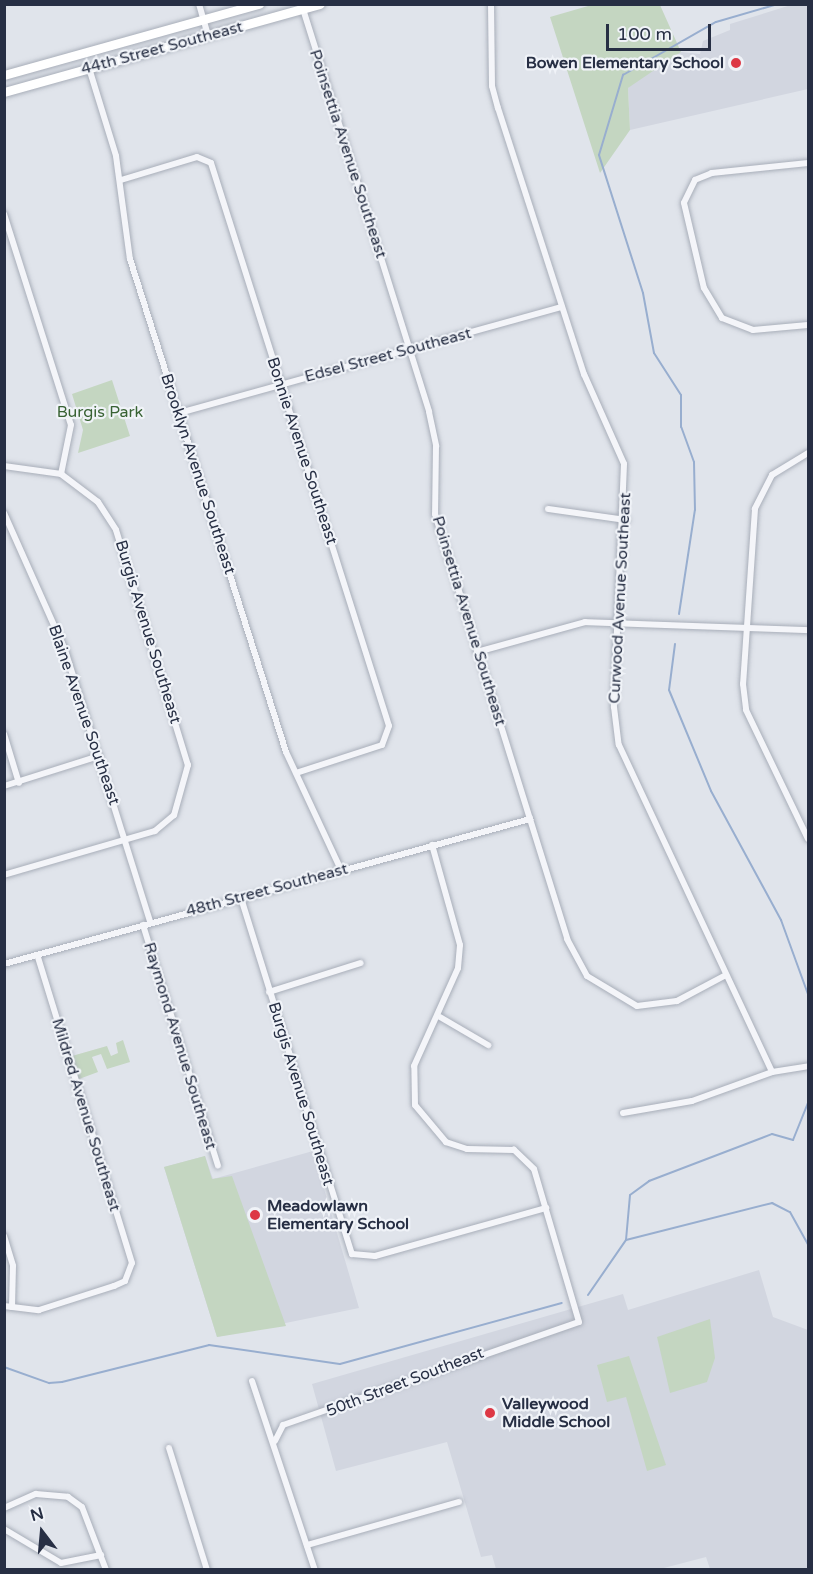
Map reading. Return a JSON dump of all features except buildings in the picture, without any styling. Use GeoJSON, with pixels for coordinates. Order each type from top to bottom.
{"type":"FeatureCollection","features":[{"type":"Feature","properties":{"kind":"main road","name":"44th Street Southeast"},"geometry":{"type":"LineString","coordinates":[[4,75],[259,4]]}},
{"type":"Feature","properties":{"kind":"main road","name":"44th Street Southeast"},"geometry":{"type":"LineString","coordinates":[[4,92],[320,4]]}},
{"type":"Feature","properties":{"kind":"street"},"geometry":{"type":"LineString","coordinates":[[199,4],[208,35]]}},
{"type":"Feature","properties":{"kind":"street","name":"Curwood Avenue Southeast"},"geometry":{"type":"LineString","coordinates":[[491,4],[492,86],[584,374],[620,447],[626,520],[614,707],[619,745],[724,976],[772,1072]]}},
{"type":"Feature","properties":{"kind":"street","name":"Poinsettia Avenue Southeast"},"geometry":{"type":"LineString","coordinates":[[303,7],[434,433],[435,514],[567,939],[587,976],[608,994],[637,1006],[664,1005],[724,976]]}},
{"type":"Feature","properties":{"kind":"street","name":"Brooklyn Avenue Southeast"},"geometry":{"type":"LineString","coordinates":[[89,68],[121,180],[125,239],[179,413],[296,773],[341,870]]}},
{"type":"Feature","properties":{"kind":"street","name":"Bonnie Avenue Southeast"},"geometry":{"type":"LineString","coordinates":[[121,180],[208,158],[390,735],[382,744],[296,773]]}},
{"type":"Feature","properties":{"kind":"street"},"geometry":{"type":"LineString","coordinates":[[808,163],[712,172],[694,180],[684,203],[704,288],[722,318],[753,330],[808,324]]}},
{"type":"Feature","properties":{"kind":"street"},"geometry":{"type":"LineString","coordinates":[[4,214],[71,424],[61,474],[4,466]]}},
{"type":"Feature","properties":{"kind":"street","name":"Edsel Street Southeast"},"geometry":{"type":"LineString","coordinates":[[179,413],[562,307]]}},
{"type":"Feature","properties":{"kind":"street"},"geometry":{"type":"LineString","coordinates":[[808,453],[772,475],[753,518],[746,631],[746,710],[808,839]]}},
{"type":"Feature","properties":{"kind":"street","name":"Burgis Avenue Southeast"},"geometry":{"type":"LineString","coordinates":[[61,474],[98,502],[116,530],[188,765],[182,796],[174,815],[155,831],[125,839]]}},
{"type":"Feature","properties":{"kind":"street"},"geometry":{"type":"LineString","coordinates":[[548,509],[626,520]]}},
{"type":"Feature","properties":{"kind":"street","name":"Blaine Avenue Southeast"},"geometry":{"type":"LineString","coordinates":[[4,513],[65,650],[150,922]]}},
{"type":"Feature","properties":{"kind":"street"},"geometry":{"type":"LineString","coordinates":[[477,652],[558,626],[619,623],[746,631],[808,630]]}},
{"type":"Feature","properties":{"kind":"street"},"geometry":{"type":"LineString","coordinates":[[4,734],[19,783]]}},
{"type":"Feature","properties":{"kind":"street"},"geometry":{"type":"LineString","coordinates":[[4,786],[99,756]]}},
{"type":"Feature","properties":{"kind":"street","name":"48th Street Southeast"},"geometry":{"type":"LineString","coordinates":[[4,964],[530,819]]}},
{"type":"Feature","properties":{"kind":"street"},"geometry":{"type":"LineString","coordinates":[[4,875],[125,839]]}},
{"type":"Feature","properties":{"kind":"street"},"geometry":{"type":"LineString","coordinates":[[432,845],[460,945],[458,968],[440,1017],[414,1066],[411,1091],[422,1119],[446,1142],[467,1149],[514,1150],[524,1156],[546,1208]]}},
{"type":"Feature","properties":{"kind":"street","name":"Burgis Avenue Southeast"},"geometry":{"type":"LineString","coordinates":[[241,898],[352,1254],[360,1259],[384,1254],[546,1208]]}},
{"type":"Feature","properties":{"kind":"street","name":"Raymond Avenue Southeast"},"geometry":{"type":"LineString","coordinates":[[143,926],[218,1166]]}},
{"type":"Feature","properties":{"kind":"street","name":"Mildred Avenue Southeast"},"geometry":{"type":"LineString","coordinates":[[8,1306],[39,1310],[114,1287],[130,1275],[132,1263],[37,955]]}},
{"type":"Feature","properties":{"kind":"street"},"geometry":{"type":"LineString","coordinates":[[269,992],[361,963]]}},
{"type":"Feature","properties":{"kind":"street"},"geometry":{"type":"LineString","coordinates":[[440,1017],[488,1045]]}},
{"type":"Feature","properties":{"kind":"street"},"geometry":{"type":"LineString","coordinates":[[623,1113],[724,1093],[772,1072],[808,1066]]}},
{"type":"Feature","properties":{"kind":"street","name":"50th Street Southeast"},"geometry":{"type":"LineString","coordinates":[[275,1441],[283,1425],[579,1322],[546,1208]]}},
{"type":"Feature","properties":{"kind":"street"},"geometry":{"type":"LineString","coordinates":[[4,1236],[13,1266],[8,1306]]}},
{"type":"Feature","properties":{"kind":"street"},"geometry":{"type":"LineString","coordinates":[[252,1381],[275,1441],[315,1569]]}},
{"type":"Feature","properties":{"kind":"street"},"geometry":{"type":"LineString","coordinates":[[170,1448],[207,1569]]}},
{"type":"Feature","properties":{"kind":"street"},"geometry":{"type":"LineString","coordinates":[[4,1508],[36,1494],[68,1497],[82,1508],[106,1569]]}},
{"type":"Feature","properties":{"kind":"street"},"geometry":{"type":"LineString","coordinates":[[307,1545],[459,1502]]}},
{"type":"Feature","properties":{"kind":"street"},"geometry":{"type":"LineString","coordinates":[[4,1529],[61,1563],[101,1555]]}},
{"type":"Feature","properties":{"kind":"shaded area","name":"Bowen Elementary School"},"geometry":{"type":"Polygon","coordinates":[[[791,5],[808,5],[808,89],[630,130],[628,88],[647,71],[681,52],[700,54],[703,41],[730,30],[730,24],[791,5]]]}},
{"type":"Feature","properties":{"kind":"shaded area","name":"Meadowlawn Elementary School"},"geometry":{"type":"Polygon","coordinates":[[[313,1151],[359,1308],[217,1337],[164,1167],[205,1156],[213,1179],[313,1151]]]}},
{"type":"Feature","properties":{"kind":"shaded area","name":"Valleywood Middle School"},"geometry":{"type":"Polygon","coordinates":[[[759,1270],[773,1317],[808,1330],[808,1569],[710,1569],[706,1557],[660,1569],[496,1569],[492,1555],[481,1557],[447,1442],[336,1471],[312,1384],[623,1294],[628,1310],[759,1270]]]}},
{"type":"Feature","properties":{"kind":"green space"},"geometry":{"type":"Polygon","coordinates":[[[595,4],[660,5],[681,52],[628,88],[630,130],[600,173],[550,17],[595,4]]]}},
{"type":"Feature","properties":{"kind":"green space","name":"Burgis Park"},"geometry":{"type":"Polygon","coordinates":[[[112,380],[130,436],[78,453],[83,430],[72,394],[112,380]]]}},
{"type":"Feature","properties":{"kind":"green space"},"geometry":{"type":"Polygon","coordinates":[[[123,1040],[130,1062],[107,1069],[101,1054],[92,1057],[98,1072],[79,1079],[72,1056],[107,1046],[111,1056],[118,1053],[116,1043],[123,1040]]]}},
{"type":"Feature","properties":{"kind":"green space"},"geometry":{"type":"Polygon","coordinates":[[[205,1156],[212,1179],[232,1176],[286,1326],[217,1337],[164,1167],[205,1156]]]}},
{"type":"Feature","properties":{"kind":"green space"},"geometry":{"type":"Polygon","coordinates":[[[710,1319],[715,1358],[707,1382],[670,1393],[657,1337],[710,1319]]]}},
{"type":"Feature","properties":{"kind":"green space"},"geometry":{"type":"Polygon","coordinates":[[[629,1356],[666,1465],[647,1471],[626,1397],[607,1402],[597,1365],[629,1356]]]}},
{"type":"Feature","properties":{"kind":"waterway"},"geometry":{"type":"LineString","coordinates":[[679,614],[695,510],[694,462],[681,427],[681,395],[654,353],[643,293],[599,155],[623,75],[716,22],[778,4]]}},
{"type":"Feature","properties":{"kind":"waterway"},"geometry":{"type":"LineString","coordinates":[[675,644],[669,690],[711,791],[781,920],[808,994]]}},
{"type":"Feature","properties":{"kind":"waterway"},"geometry":{"type":"LineString","coordinates":[[588,1295],[626,1240],[630,1195],[649,1181],[772,1134],[793,1140],[808,1103]]}},
{"type":"Feature","properties":{"kind":"waterway"},"geometry":{"type":"LineString","coordinates":[[626,1240],[772,1203],[790,1212],[808,1245]]}},
{"type":"Feature","properties":{"kind":"waterway"},"geometry":{"type":"LineString","coordinates":[[4,1367],[49,1383],[62,1382],[209,1345],[340,1364],[562,1303]]}},
{"type":"Feature","properties":{"kind":"place","name":"Bowen Elementary School"},"geometry":{"type":"Point","coordinates":[736,63]}},
{"type":"Feature","properties":{"kind":"place","name":"Meadowlawn Elementary School"},"geometry":{"type":"Point","coordinates":[255,1215]}},
{"type":"Feature","properties":{"kind":"place","name":"Valleywood Middle School"},"geometry":{"type":"Point","coordinates":[490,1413]}}]}
